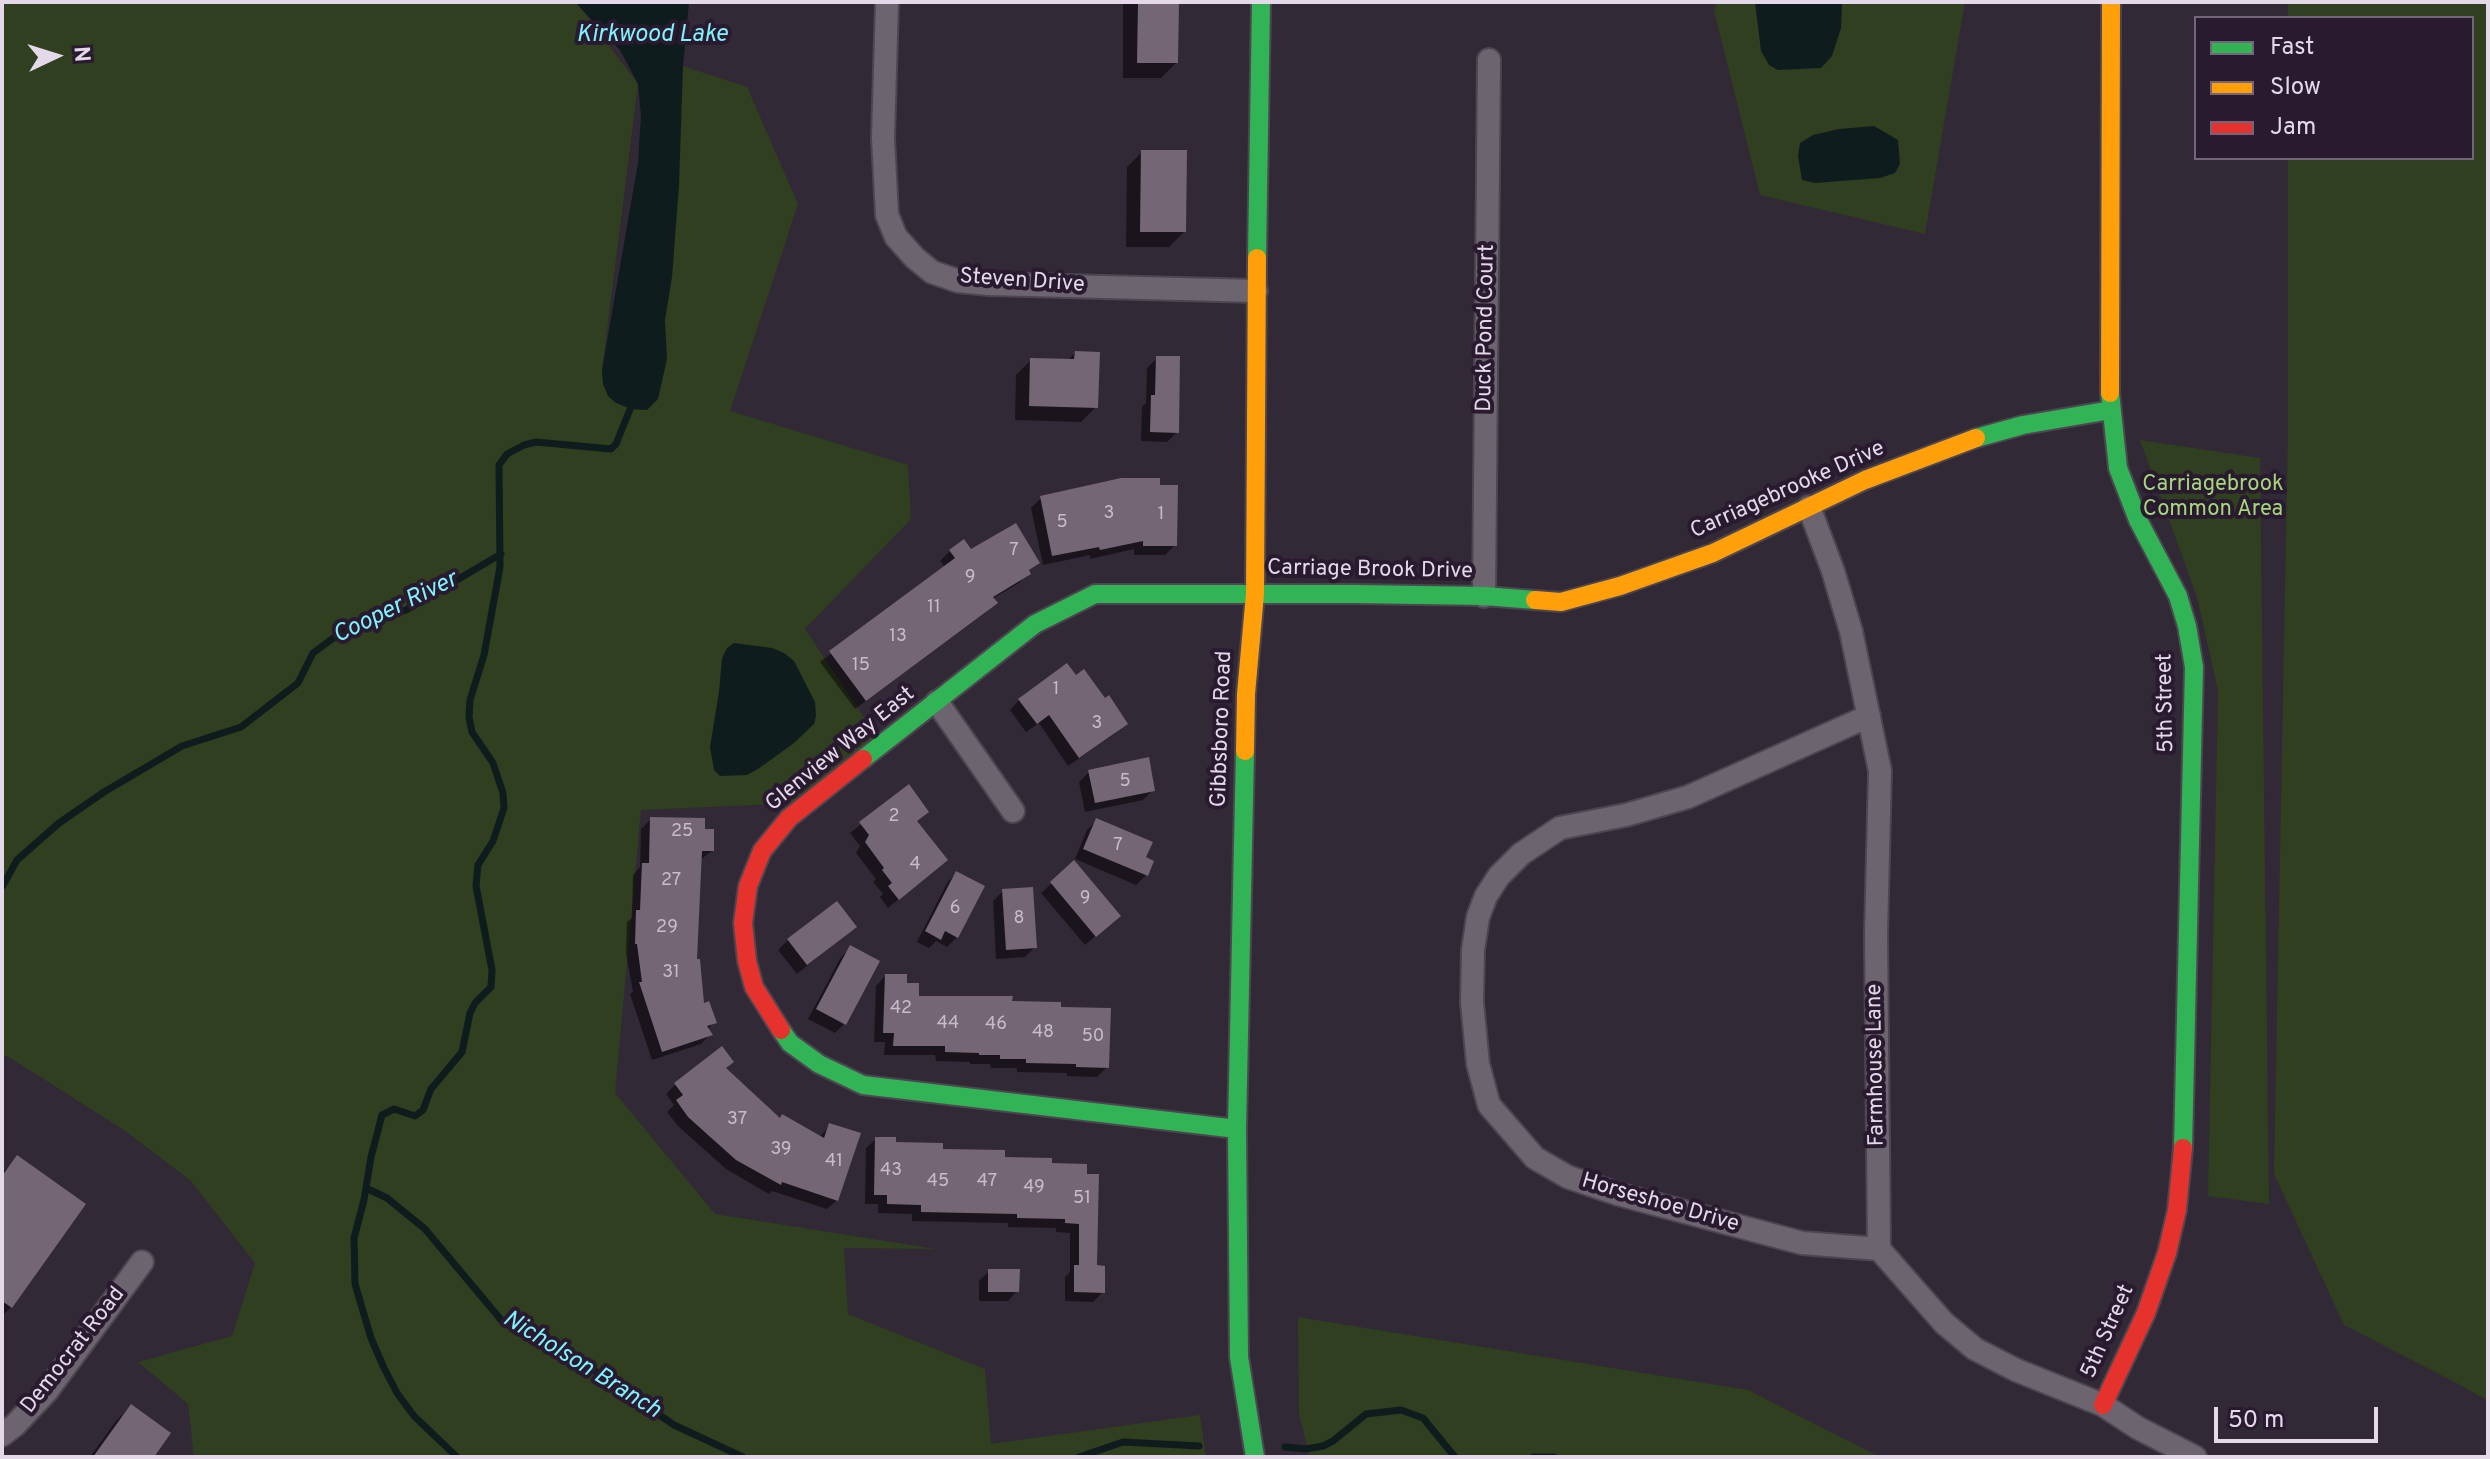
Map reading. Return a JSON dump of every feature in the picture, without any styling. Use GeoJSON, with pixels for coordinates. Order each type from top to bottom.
{"type":"FeatureCollection","features":[{"type":"Feature","properties":{"kind":"street","name":"Steven Drive"},"geometry":{"type":"LineString","coordinates":[[887,2],[883,138],[887,215],[896,237],[932,272],[958,281],[989,284],[1256,291]]}},
{"type":"Feature","properties":{"kind":"street","name":"Gibbsboro Road"},"geometry":{"type":"LineString","coordinates":[[1255,1457],[1239,1357],[1237,1129],[1246,694],[1255,594],[1261,2]]}},
{"type":"Feature","properties":{"kind":"street","name":"5th Street"},"geometry":{"type":"LineString","coordinates":[[2103,1405],[2146,1313],[2167,1253],[2177,1210],[2183,1156],[2194,667],[2178,596],[2138,520],[2118,468],[2109,370],[2111,2]]}},
{"type":"Feature","properties":{"kind":"street","name":"Duck Pond Court"},"geometry":{"type":"LineString","coordinates":[[1484,596],[1489,60]]}},
{"type":"Feature","properties":{"kind":"street","name":"Carriagebrooke Drive"},"geometry":{"type":"LineString","coordinates":[[1484,596],[1561,602],[1620,586],[1713,553],[1865,480],[1965,441],[2023,425],[2111,410]]}},
{"type":"Feature","properties":{"kind":"street","name":"Farmhouse Lane"},"geometry":{"type":"LineString","coordinates":[[1809,507],[1846,616],[1880,771],[1876,934],[1879,1249]]}},
{"type":"Feature","properties":{"kind":"street","name":"Glenview Way East"},"geometry":{"type":"LineString","coordinates":[[1237,1129],[863,1085],[819,1064],[790,1043],[754,987],[747,961],[743,923],[748,886],[762,851],[789,818],[1035,624],[1095,594],[1255,594]]}},
{"type":"Feature","properties":{"kind":"street","name":"Carriage Brook Drive"},"geometry":{"type":"LineString","coordinates":[[1255,594],[1484,596]]}},
{"type":"Feature","properties":{"kind":"street"},"geometry":{"type":"LineString","coordinates":[[937,702],[1013,811]]}},
{"type":"Feature","properties":{"kind":"street","name":"Horseshoe Drive"},"geometry":{"type":"LineString","coordinates":[[1869,716],[1688,797],[1626,815],[1560,828],[1521,854],[1499,876],[1486,896],[1478,917],[1473,950],[1472,1002],[1478,1064],[1489,1105],[1535,1158],[1568,1177],[1802,1243],[1879,1249]]}},
{"type":"Feature","properties":{"kind":"street"},"geometry":{"type":"LineString","coordinates":[[1879,1249],[1944,1323],[1975,1349],[2016,1370],[2103,1405],[2138,1428],[2195,1457]]}},
{"type":"Feature","properties":{"kind":"street","name":"Democrat Road"},"geometry":{"type":"LineString","coordinates":[[2,1435],[47,1391],[142,1262]]}},
{"type":"Feature","properties":{"kind":"green space"},"geometry":{"type":"Polygon","coordinates":[[[2,2],[576,2],[638,84],[602,370],[683,66],[747,87],[798,204],[730,411],[908,465],[911,519],[805,629],[879,740],[800,803],[641,810],[615,1093],[715,1214],[936,1249],[844,1248],[848,1314],[985,1369],[991,1444],[1200,1415],[1206,1457],[194,1457],[188,1404],[138,1362],[232,1336],[255,1263],[191,1181],[124,1130],[7,1056],[2,1056],[2,2]]]}},
{"type":"Feature","properties":{"kind":"green space"},"geometry":{"type":"Polygon","coordinates":[[[1717,2],[1965,2],[1925,234],[1760,195],[1714,11],[1717,2]]]}},
{"type":"Feature","properties":{"kind":"green space"},"geometry":{"type":"Polygon","coordinates":[[[2288,2],[2488,2],[2488,1401],[2344,1325],[2274,1174],[2288,428],[2288,160],[2474,160],[2474,16],[2288,16],[2288,2]]]}},
{"type":"Feature","properties":{"kind":"green space","name":"Carriagebrook Common Area"},"geometry":{"type":"Polygon","coordinates":[[[2140,440],[2260,458],[2269,1204],[2208,1196],[2218,691],[2197,597],[2140,440]]]}},
{"type":"Feature","properties":{"kind":"green space"},"geometry":{"type":"Polygon","coordinates":[[[1298,1317],[1748,1390],[1880,1457],[1310,1457],[1299,1414],[1298,1317]]]}},
{"type":"Feature","properties":{"kind":"water","name":"Kirkwood Lake"},"geometry":{"type":"Polygon","coordinates":[[[575,2],[689,2],[683,66],[679,185],[672,277],[665,320],[667,359],[658,399],[647,410],[631,409],[608,396],[602,370],[638,163],[641,115],[638,84],[620,50],[575,2]]]}},
{"type":"Feature","properties":{"kind":"water"},"geometry":{"type":"Polygon","coordinates":[[[1755,2],[1842,2],[1841,28],[1832,56],[1821,68],[1778,70],[1769,65],[1761,51],[1755,2]]]}},
{"type":"Feature","properties":{"kind":"water"},"geometry":{"type":"Polygon","coordinates":[[[1874,126],[1898,140],[1900,164],[1895,173],[1880,178],[1815,183],[1802,180],[1798,156],[1800,143],[1813,135],[1839,129],[1874,126]]]}},
{"type":"Feature","properties":{"kind":"water"},"geometry":{"type":"Polygon","coordinates":[[[734,643],[772,648],[794,661],[815,702],[816,716],[814,724],[794,743],[758,769],[747,775],[720,776],[714,770],[710,747],[722,658],[734,643]]]}},
{"type":"Feature","properties":{"kind":"building"},"geometry":{"type":"Polygon","coordinates":[[[1138,2],[1179,2],[1178,63],[1137,63],[1138,2]]]}},
{"type":"Feature","properties":{"kind":"building"},"geometry":{"type":"Polygon","coordinates":[[[1141,150],[1187,150],[1186,232],[1140,232],[1141,150]]]}},
{"type":"Feature","properties":{"kind":"building"},"geometry":{"type":"Polygon","coordinates":[[[1075,351],[1100,352],[1098,408],[1029,406],[1030,358],[1074,359],[1075,351]]]}},
{"type":"Feature","properties":{"kind":"building"},"geometry":{"type":"Polygon","coordinates":[[[1156,356],[1180,356],[1179,433],[1150,432],[1156,356]]]}},
{"type":"Feature","properties":{"kind":"building"},"geometry":{"type":"Polygon","coordinates":[[[1121,478],[1160,478],[1160,485],[1178,485],[1177,546],[1143,546],[1143,541],[1052,556],[1040,496],[1121,478]]]}},
{"type":"Feature","properties":{"kind":"building"},"geometry":{"type":"Polygon","coordinates":[[[1016,523],[1040,563],[1029,570],[1031,574],[993,597],[998,603],[866,701],[829,651],[955,558],[949,550],[964,539],[971,549],[1016,523]]]}},
{"type":"Feature","properties":{"kind":"building"},"geometry":{"type":"Polygon","coordinates":[[[1067,663],[1076,675],[1084,669],[1105,698],[1109,695],[1128,724],[1079,758],[1049,715],[1037,724],[1018,699],[1067,663]]]}},
{"type":"Feature","properties":{"kind":"building"},"geometry":{"type":"Polygon","coordinates":[[[1149,757],[1155,791],[1095,803],[1088,770],[1149,757]]]}},
{"type":"Feature","properties":{"kind":"building"},"geometry":{"type":"Polygon","coordinates":[[[909,784],[929,812],[917,821],[948,860],[899,900],[888,886],[892,883],[882,870],[884,868],[865,842],[869,835],[859,822],[909,784]]]}},
{"type":"Feature","properties":{"kind":"building"},"geometry":{"type":"Polygon","coordinates":[[[650,817],[705,818],[705,829],[714,829],[714,851],[702,851],[697,959],[700,959],[704,1003],[709,1001],[717,1023],[707,1026],[713,1035],[662,1052],[639,982],[642,982],[635,944],[642,863],[649,863],[650,817]]]}},
{"type":"Feature","properties":{"kind":"building"},"geometry":{"type":"Polygon","coordinates":[[[1096,818],[1153,842],[1146,857],[1154,861],[1148,876],[1083,849],[1096,818]]]}},
{"type":"Feature","properties":{"kind":"building"},"geometry":{"type":"Polygon","coordinates":[[[1074,860],[1121,916],[1096,937],[1050,882],[1074,860]]]}},
{"type":"Feature","properties":{"kind":"building"},"geometry":{"type":"Polygon","coordinates":[[[956,871],[985,886],[958,938],[945,931],[941,940],[925,931],[956,871]]]}},
{"type":"Feature","properties":{"kind":"building"},"geometry":{"type":"Polygon","coordinates":[[[1033,887],[1037,948],[1006,950],[1002,889],[1033,887]]]}},
{"type":"Feature","properties":{"kind":"building"},"geometry":{"type":"Polygon","coordinates":[[[837,901],[857,927],[807,965],[787,939],[837,901]]]}},
{"type":"Feature","properties":{"kind":"building"},"geometry":{"type":"Polygon","coordinates":[[[850,945],[880,961],[846,1025],[816,1009],[850,945]]]}},
{"type":"Feature","properties":{"kind":"building"},"geometry":{"type":"Polygon","coordinates":[[[885,974],[907,974],[907,983],[919,983],[919,996],[1013,996],[1012,1001],[1061,1002],[1061,1007],[1111,1008],[1109,1068],[1026,1063],[1026,1059],[1000,1059],[1000,1055],[945,1052],[945,1046],[893,1046],[894,1033],[883,1033],[885,974]]]}},
{"type":"Feature","properties":{"kind":"building"},"geometry":{"type":"Polygon","coordinates":[[[722,1046],[734,1062],[726,1068],[780,1118],[782,1114],[824,1138],[829,1123],[861,1133],[838,1201],[782,1182],[781,1185],[736,1160],[688,1117],[676,1100],[683,1095],[674,1083],[722,1046]]]}},
{"type":"Feature","properties":{"kind":"building"},"geometry":{"type":"Polygon","coordinates":[[[875,1137],[896,1137],[896,1142],[943,1143],[943,1149],[1005,1150],[1005,1157],[1052,1158],[1052,1163],[1087,1164],[1087,1174],[1099,1174],[1097,1265],[1105,1266],[1105,1293],[1074,1292],[1074,1265],[1079,1265],[1079,1224],[1065,1223],[1065,1219],[1017,1218],[1017,1214],[921,1212],[921,1205],[887,1204],[887,1195],[874,1195],[875,1137]]]}},
{"type":"Feature","properties":{"kind":"building"},"geometry":{"type":"Polygon","coordinates":[[[17,1155],[86,1204],[12,1308],[2,1301],[2,1176],[17,1155]]]}},
{"type":"Feature","properties":{"kind":"building"},"geometry":{"type":"Polygon","coordinates":[[[988,1269],[1020,1269],[1019,1292],[988,1292],[988,1269]]]}},
{"type":"Feature","properties":{"kind":"building"},"geometry":{"type":"Polygon","coordinates":[[[131,1404],[171,1433],[154,1457],[93,1457],[131,1404]]]}},
{"type":"Feature","properties":{"kind":"waterway"},"geometry":{"type":"LineString","coordinates":[[457,1457],[414,1416],[384,1368],[371,1338],[355,1284],[354,1238],[382,1115],[394,1109],[415,1116],[423,1110],[431,1089],[462,1052],[475,1003],[491,987],[492,970],[476,886],[478,865],[493,841],[504,808],[503,793],[493,763],[472,732],[469,717],[470,700],[484,655],[500,567],[499,465],[507,454],[536,442],[611,449],[616,444],[633,402]]}},
{"type":"Feature","properties":{"kind":"waterway","name":"Cooper River"},"geometry":{"type":"LineString","coordinates":[[2,887],[17,860],[59,823],[182,746],[241,727],[298,683],[313,653],[343,631],[406,610],[501,554]]}},
{"type":"Feature","properties":{"kind":"waterway","name":"Nicholson Branch"},"geometry":{"type":"LineString","coordinates":[[366,1188],[387,1198],[425,1229],[502,1321],[537,1343],[583,1363],[674,1425],[743,1457]]}},
{"type":"Feature","properties":{"kind":"waterway","name":"Nicholson Branch"},"geometry":{"type":"LineString","coordinates":[[1285,1447],[1306,1449],[1323,1446],[1366,1414],[1401,1410],[1423,1418],[1455,1457]]}},
{"type":"Feature","properties":{"kind":"waterway","name":"Nicholson Branch"},"geometry":{"type":"LineString","coordinates":[[1079,1457],[1123,1442],[1199,1446]]}},
{"type":"Feature","properties":{"kind":"waterway","name":"Nicholson Branch"},"geometry":{"type":"LineString","coordinates":[[1533,1457],[1554,1457]]}},
{"type":"Feature","properties":{"kind":"traffic: fast"},"geometry":{"type":"LineString","coordinates":[[1257,258],[1261,2]]}},
{"type":"Feature","properties":{"kind":"traffic: fast"},"geometry":{"type":"LineString","coordinates":[[2110,393],[2118,468],[2138,520],[2178,596],[2194,667],[2183,1148]]}},
{"type":"Feature","properties":{"kind":"traffic: fast"},"geometry":{"type":"LineString","coordinates":[[1976,438],[2023,425],[2111,410]]}},
{"type":"Feature","properties":{"kind":"traffic: fast"},"geometry":{"type":"LineString","coordinates":[[863,759],[1035,624],[1095,594],[1356,594],[1535,600]]}},
{"type":"Feature","properties":{"kind":"traffic: fast"},"geometry":{"type":"LineString","coordinates":[[1245,751],[1237,1129],[1239,1357],[1255,1457]]}},
{"type":"Feature","properties":{"kind":"traffic: fast"},"geometry":{"type":"LineString","coordinates":[[781,1030],[790,1043],[819,1064],[863,1085],[1237,1129]]}},
{"type":"Feature","properties":{"kind":"traffic: slow"},"geometry":{"type":"LineString","coordinates":[[2110,393],[2111,2]]}},
{"type":"Feature","properties":{"kind":"traffic: slow"},"geometry":{"type":"LineString","coordinates":[[1245,751],[1246,694],[1255,594],[1257,258]]}},
{"type":"Feature","properties":{"kind":"traffic: slow"},"geometry":{"type":"LineString","coordinates":[[1535,600],[1561,602],[1620,586],[1713,553],[1865,480],[1976,438]]}},
{"type":"Feature","properties":{"kind":"traffic: jam"},"geometry":{"type":"LineString","coordinates":[[781,1030],[754,987],[747,961],[743,923],[748,886],[762,851],[789,818],[863,759]]}},
{"type":"Feature","properties":{"kind":"traffic: jam"},"geometry":{"type":"LineString","coordinates":[[2103,1405],[2146,1313],[2167,1253],[2177,1210],[2183,1148]]}}]}
